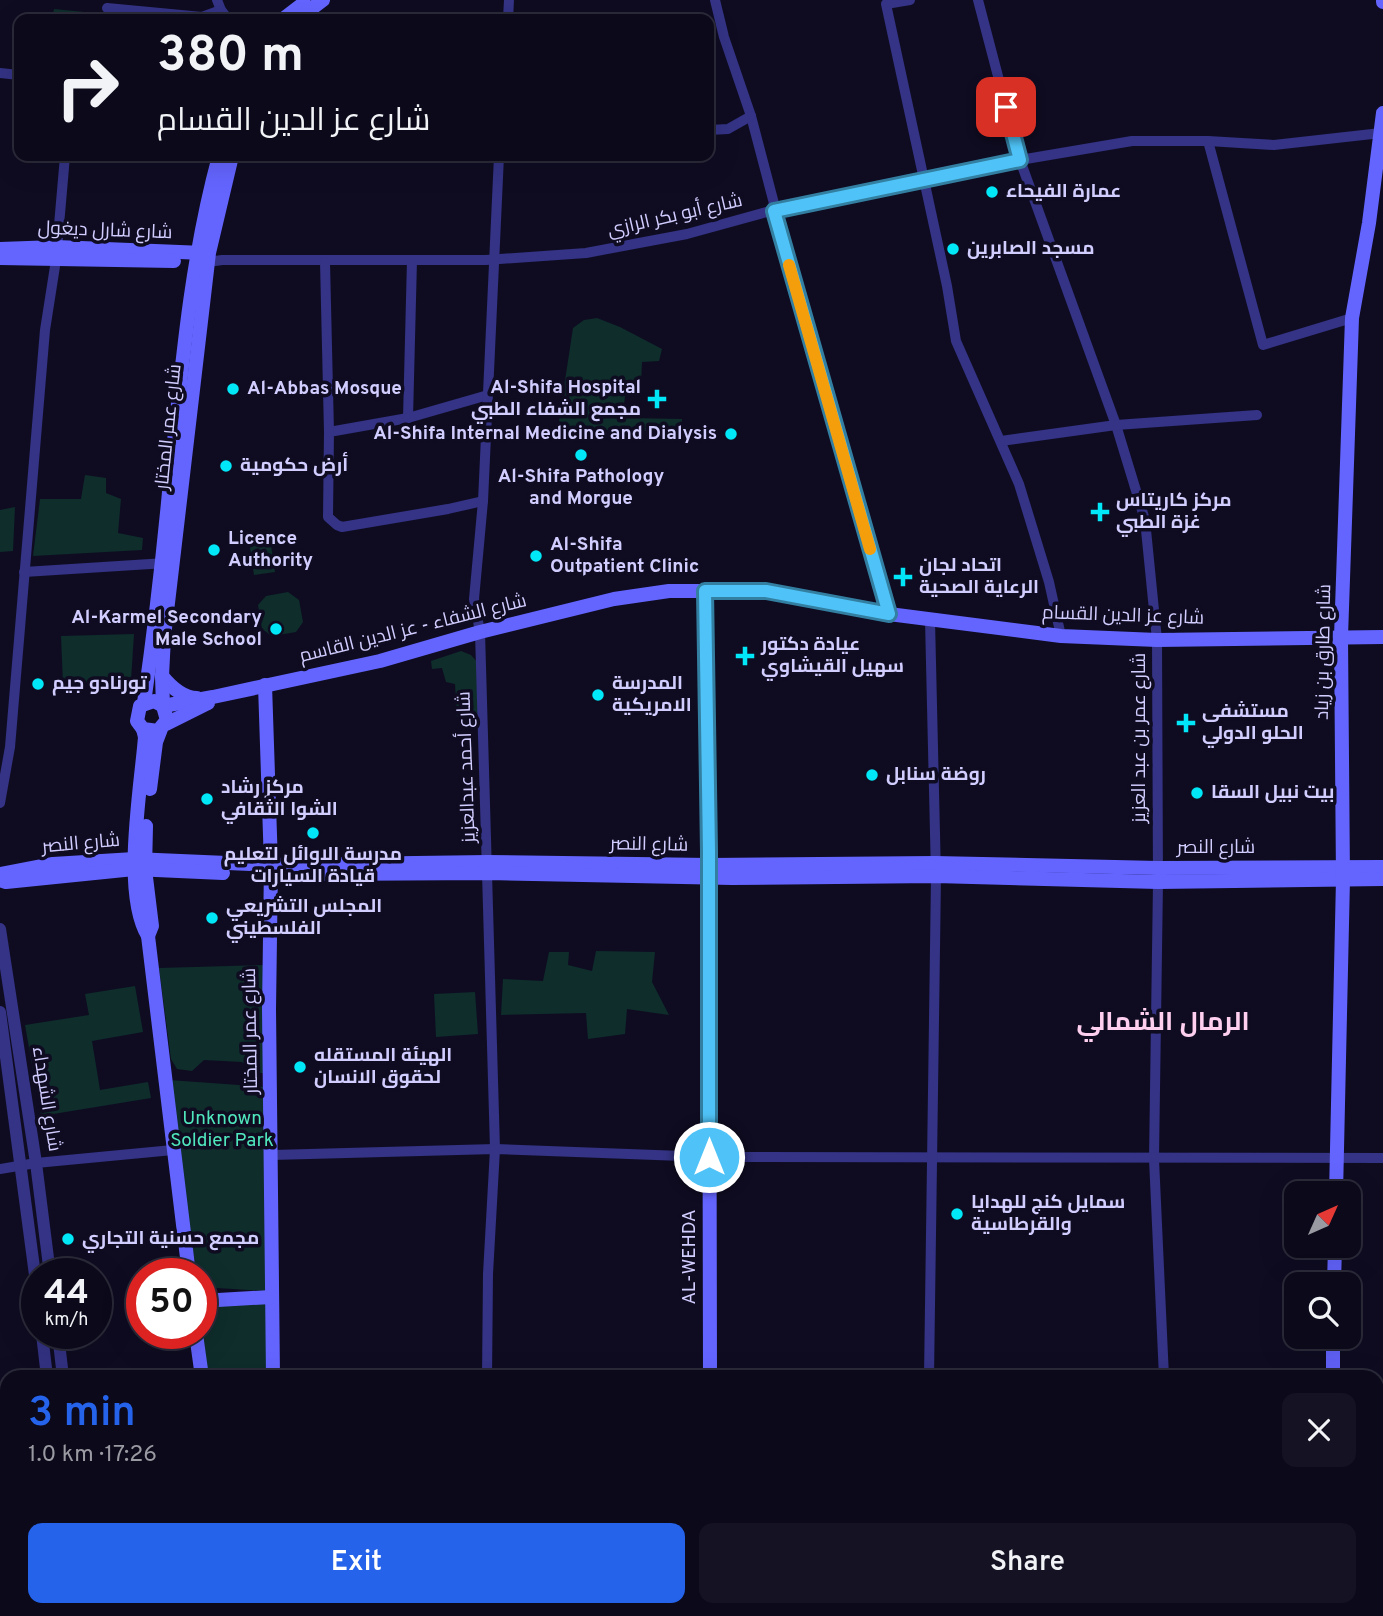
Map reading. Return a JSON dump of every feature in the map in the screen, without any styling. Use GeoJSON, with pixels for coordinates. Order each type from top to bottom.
{"type":"FeatureCollection","features":[{"type":"Feature","properties":{"kind":"main road"},"geometry":{"type":"LineString","coordinates":[[290,14],[308,0]]}},
{"type":"Feature","properties":{"kind":"main road"},"geometry":{"type":"LineString","coordinates":[[305,14],[323,0]]}},
{"type":"Feature","properties":{"kind":"main road","name":"شارع طارق بن زياد"},"geometry":{"type":"LineString","coordinates":[[1336,1181],[1343,873],[1342,637],[1352,318],[1376,221],[1383,113]]}},
{"type":"Feature","properties":{"kind":"main road","name":"شارع عمر المختار"},"geometry":{"type":"LineString","coordinates":[[206,258],[204,212],[218,161]]}},
{"type":"Feature","properties":{"kind":"main road","name":"شارع عمر المختار"},"geometry":{"type":"LineString","coordinates":[[144,703],[168,562],[206,258],[231,161]]}},
{"type":"Feature","properties":{"kind":"main road","name":"شارع شارل ديغول"},"geometry":{"type":"LineString","coordinates":[[0,249],[206,258]]}},
{"type":"Feature","properties":{"kind":"main road","name":"شارع شارل ديغول"},"geometry":{"type":"LineString","coordinates":[[0,258],[56,253]]}},
{"type":"Feature","properties":{"kind":"main road","name":"شارع عمر المختار"},"geometry":{"type":"LineString","coordinates":[[163,706],[168,562]]}},
{"type":"Feature","properties":{"kind":"main road","name":"شارع عز الدين القسام"},"geometry":{"type":"LineString","coordinates":[[614,599],[669,591],[766,591],[889,614],[1061,636],[1157,639],[1383,637]]}},
{"type":"Feature","properties":{"kind":"main road","name":"AL-WEHDA"},"geometry":{"type":"LineString","coordinates":[[705,591],[709,871],[710,1370]]}},
{"type":"Feature","properties":{"kind":"main road","name":"شارع الشفاء - عز الدين القاسم"},"geometry":{"type":"LineString","coordinates":[[217,696],[380,661],[480,632],[614,599]]}},
{"type":"Feature","properties":{"kind":"main road"},"geometry":{"type":"LineString","coordinates":[[162,676],[169,685],[190,698],[217,696]]}},
{"type":"Feature","properties":{"kind":"main road","name":"شارع عمر المختار"},"geometry":{"type":"LineString","coordinates":[[265,685],[271,870],[269,1009],[273,1370]]}},
{"type":"Feature","properties":{"kind":"main road"},"geometry":{"type":"LineString","coordinates":[[163,706],[217,696]]}},
{"type":"Feature","properties":{"kind":"main road"},"geometry":{"type":"LineString","coordinates":[[143,729],[152,732],[217,696]]}},
{"type":"Feature","properties":{"kind":"main road"},"geometry":{"type":"LineString","coordinates":[[140,864],[156,742],[168,715],[163,706],[154,701],[144,703],[137,716],[145,737],[140,864],[141,924],[148,936],[187,1258]]}},
{"type":"Feature","properties":{"kind":"main road","name":"شارع النصر"},"geometry":{"type":"LineString","coordinates":[[0,874],[53,864],[140,864],[271,870],[488,867],[709,871],[935,870],[1158,875],[1343,873],[1383,867]]}},
{"type":"Feature","properties":{"kind":"main road"},"geometry":{"type":"LineString","coordinates":[[0,880],[6,882],[140,864]]}},
{"type":"Feature","properties":{"kind":"main road","name":"شارع النصر"},"geometry":{"type":"LineString","coordinates":[[1343,873],[1383,879]]}},
{"type":"Feature","properties":{"kind":"main road"},"geometry":{"type":"LineString","coordinates":[[217,1300],[271,1297]]}},
{"type":"Feature","properties":{"kind":"main road"},"geometry":{"type":"LineString","coordinates":[[198,1349],[201,1370]]}},
{"type":"Feature","properties":{"kind":"main road"},"geometry":{"type":"LineString","coordinates":[[1333,1349],[1333,1370]]}},
{"type":"Feature","properties":{"kind":"street"},"geometry":{"type":"LineString","coordinates":[[715,0],[724,37],[751,116],[774,211],[889,614]]}},
{"type":"Feature","properties":{"kind":"street"},"geometry":{"type":"LineString","coordinates":[[910,0],[886,4],[947,286],[956,341],[1019,484],[1046,570],[1061,636]]}},
{"type":"Feature","properties":{"kind":"street","name":"شارع عمر بن عبد العزيز"},"geometry":{"type":"LineString","coordinates":[[978,0],[1020,160],[1116,425],[1145,520],[1157,639],[1158,875],[1154,1159],[1164,1370]]}},
{"type":"Feature","properties":{"kind":"street"},"geometry":{"type":"LineString","coordinates":[[107,8],[170,14]]}},
{"type":"Feature","properties":{"kind":"street"},"geometry":{"type":"LineString","coordinates":[[714,130],[728,129],[751,116]]}},
{"type":"Feature","properties":{"kind":"street","name":"شارع أبو بكر الرازي"},"geometry":{"type":"LineString","coordinates":[[206,258],[325,262],[495,259],[586,253],[687,234],[774,211],[922,179],[1132,141],[1208,141],[1274,145],[1381,133]]}},
{"type":"Feature","properties":{"kind":"street"},"geometry":{"type":"LineString","coordinates":[[1208,141],[1263,345],[1352,318]]}},
{"type":"Feature","properties":{"kind":"street"},"geometry":{"type":"LineString","coordinates":[[0,803],[10,747],[46,330],[65,161]]}},
{"type":"Feature","properties":{"kind":"street","name":"شارع أحمد عبدالعزيز"},"geometry":{"type":"LineString","coordinates":[[487,1370],[488,1274],[495,1149],[480,632],[474,599],[483,501],[499,161]]}},
{"type":"Feature","properties":{"kind":"street"},"geometry":{"type":"LineString","coordinates":[[408,418],[412,260]]}},
{"type":"Feature","properties":{"kind":"street"},"geometry":{"type":"LineString","coordinates":[[325,262],[328,517],[342,527],[483,501]]}},
{"type":"Feature","properties":{"kind":"street"},"geometry":{"type":"LineString","coordinates":[[329,432],[408,418],[488,395]]}},
{"type":"Feature","properties":{"kind":"street"},"geometry":{"type":"LineString","coordinates":[[1001,441],[1116,425],[1256,415]]}},
{"type":"Feature","properties":{"kind":"street"},"geometry":{"type":"LineString","coordinates":[[24,572],[168,562]]}},
{"type":"Feature","properties":{"kind":"street"},"geometry":{"type":"LineString","coordinates":[[929,1370],[934,1159],[935,870],[930,620]]}},
{"type":"Feature","properties":{"kind":"street","name":"شارع الشهداء"},"geometry":{"type":"LineString","coordinates":[[0,929],[48,1258]]}},
{"type":"Feature","properties":{"kind":"street","name":"شارع الشهداء"},"geometry":{"type":"LineString","coordinates":[[0,1012],[33,1258]]}},
{"type":"Feature","properties":{"kind":"street"},"geometry":{"type":"LineString","coordinates":[[272,1155],[495,1149],[709,1157],[1383,1158]]}},
{"type":"Feature","properties":{"kind":"street"},"geometry":{"type":"LineString","coordinates":[[0,1169],[173,1150]]}},
{"type":"Feature","properties":{"kind":"street"},"geometry":{"type":"LineString","coordinates":[[44,1349],[46,1370]]}},
{"type":"Feature","properties":{"kind":"street"},"geometry":{"type":"LineString","coordinates":[[60,1349],[62,1370]]}},
{"type":"Feature","properties":{"kind":"green space"},"geometry":{"type":"Polygon","coordinates":[[[54,9],[105,14],[53,14],[54,9]]]}},
{"type":"Feature","properties":{"kind":"green space"},"geometry":{"type":"Polygon","coordinates":[[[597,318],[662,349],[659,361],[642,362],[641,384],[626,387],[623,414],[630,418],[682,419],[682,432],[562,427],[559,420],[573,328],[584,320],[597,318]]]}},
{"type":"Feature","properties":{"kind":"green space"},"geometry":{"type":"Polygon","coordinates":[[[85,475],[106,478],[106,493],[121,499],[118,533],[143,538],[142,550],[33,556],[40,499],[81,499],[85,475]]]}},
{"type":"Feature","properties":{"kind":"green space"},"geometry":{"type":"Polygon","coordinates":[[[15,507],[13,551],[0,552],[0,510],[15,507]]]}},
{"type":"Feature","properties":{"kind":"green space"},"geometry":{"type":"Polygon","coordinates":[[[269,531],[275,572],[254,575],[248,534],[269,531]]]}},
{"type":"Feature","properties":{"kind":"green space"},"geometry":{"type":"Polygon","coordinates":[[[288,592],[299,600],[303,622],[296,632],[272,636],[262,629],[258,605],[266,596],[288,592]]]}},
{"type":"Feature","properties":{"kind":"green space"},"geometry":{"type":"Polygon","coordinates":[[[134,634],[131,680],[63,684],[61,636],[134,634]]]}},
{"type":"Feature","properties":{"kind":"green space"},"geometry":{"type":"Polygon","coordinates":[[[461,651],[471,655],[478,663],[479,718],[457,717],[455,684],[446,682],[442,668],[432,669],[431,661],[461,651]]]}},
{"type":"Feature","properties":{"kind":"green space"},"geometry":{"type":"Polygon","coordinates":[[[596,951],[655,952],[652,982],[669,1015],[627,1009],[625,1034],[588,1039],[586,1013],[501,1015],[503,979],[543,981],[549,952],[569,952],[568,965],[592,971],[596,951]]]}},
{"type":"Feature","properties":{"kind":"green space"},"geometry":{"type":"Polygon","coordinates":[[[266,965],[266,1073],[255,1073],[242,1062],[204,1060],[192,1071],[177,1069],[171,1059],[159,968],[266,965]]]}},
{"type":"Feature","properties":{"kind":"green space"},"geometry":{"type":"Polygon","coordinates":[[[135,986],[143,1032],[92,1041],[100,1090],[148,1082],[151,1098],[41,1116],[25,1025],[89,1015],[85,994],[135,986]]]}},
{"type":"Feature","properties":{"kind":"green space"},"geometry":{"type":"Polygon","coordinates":[[[475,992],[478,1034],[436,1037],[434,994],[475,992]]]}},
{"type":"Feature","properties":{"kind":"green space","name":"Unknown Soldier Park"},"geometry":{"type":"Polygon","coordinates":[[[169,1080],[265,1087],[266,1291],[217,1288],[217,1258],[194,1258],[181,1183],[169,1080]]]}},
{"type":"Feature","properties":{"kind":"green space"},"geometry":{"type":"Polygon","coordinates":[[[267,1301],[268,1370],[207,1370],[204,1349],[217,1349],[217,1304],[267,1301]]]}},
{"type":"Feature","properties":{"kind":"slow traffic"},"geometry":{"type":"LineString","coordinates":[[789,265],[870,549]]}},
{"type":"Feature","properties":{"kind":"place","name":"عمارة الفيحاء"},"geometry":{"type":"Point","coordinates":[992,192]}},
{"type":"Feature","properties":{"kind":"place","name":"مسجد الصابرين"},"geometry":{"type":"Point","coordinates":[953,249]}},
{"type":"Feature","properties":{"kind":"place","name":"Al-Abbas Mosque"},"geometry":{"type":"Point","coordinates":[233,389]}},
{"type":"Feature","properties":{"kind":"place","name":"Al-Shifa Hospital مجمع الشفاء الطبي"},"geometry":{"type":"Point","coordinates":[657,399]}},
{"type":"Feature","properties":{"kind":"place","name":"Al-Shifa Internal Medicine and Dialysis"},"geometry":{"type":"Point","coordinates":[731,434]}},
{"type":"Feature","properties":{"kind":"place","name":"Al-Shifa Pathology and Morgue"},"geometry":{"type":"Point","coordinates":[581,455]}},
{"type":"Feature","properties":{"kind":"place","name":"أرض حكومية"},"geometry":{"type":"Point","coordinates":[226,466]}},
{"type":"Feature","properties":{"kind":"place","name":"مركز كاريتاس غزة الطبي"},"geometry":{"type":"Point","coordinates":[1100,512]}},
{"type":"Feature","properties":{"kind":"place","name":"Licence Authority"},"geometry":{"type":"Point","coordinates":[214,550]}},
{"type":"Feature","properties":{"kind":"place","name":"Al-Shifa Outpatient Clinic"},"geometry":{"type":"Point","coordinates":[536,556]}},
{"type":"Feature","properties":{"kind":"place","name":"اتحاد لجان الرعاية الصحية"},"geometry":{"type":"Point","coordinates":[903,577]}},
{"type":"Feature","properties":{"kind":"place","name":"Al-Karmel Secondary Male School"},"geometry":{"type":"Point","coordinates":[276,629]}},
{"type":"Feature","properties":{"kind":"place","name":"عيادة دكتور سهيل القيشاوي"},"geometry":{"type":"Point","coordinates":[745,656]}},
{"type":"Feature","properties":{"kind":"place","name":"تورنادو جيم"},"geometry":{"type":"Point","coordinates":[38,684]}},
{"type":"Feature","properties":{"kind":"place","name":"المدرسة الامريكية"},"geometry":{"type":"Point","coordinates":[598,695]}},
{"type":"Feature","properties":{"kind":"place","name":"مستشفى الحلو الدولي"},"geometry":{"type":"Point","coordinates":[1186,723]}},
{"type":"Feature","properties":{"kind":"place","name":"روضة سنابل"},"geometry":{"type":"Point","coordinates":[872,775]}},
{"type":"Feature","properties":{"kind":"place","name":"بيت نبيل السقا"},"geometry":{"type":"Point","coordinates":[1197,793]}},
{"type":"Feature","properties":{"kind":"place","name":"مركز رشاد الشوا الثقافي"},"geometry":{"type":"Point","coordinates":[207,799]}},
{"type":"Feature","properties":{"kind":"place","name":"مدرسة الاوائل لتعليم قيادة السيارات"},"geometry":{"type":"Point","coordinates":[313,833]}},
{"type":"Feature","properties":{"kind":"place","name":"المجلس التشريعي الفلسطيني"},"geometry":{"type":"Point","coordinates":[212,918]}},
{"type":"Feature","properties":{"kind":"place","name":"الهيئة المستقله لحقوق الانسان"},"geometry":{"type":"Point","coordinates":[300,1067]}},
{"type":"Feature","properties":{"kind":"place","name":"سمايل كنج للهدايا والقرطاسية"},"geometry":{"type":"Point","coordinates":[957,1214]}},
{"type":"Feature","properties":{"kind":"place","name":"مجمع حسنية التجاري"},"geometry":{"type":"Point","coordinates":[68,1239]}},
{"type":"Feature","properties":{"kind":"district","name":"الرمال الشمالي"},"geometry":{"type":"Point","coordinates":[1163,1023]}},
{"type":"Feature","properties":{"kind":"route"},"geometry":{"type":"LineString","coordinates":[[709,1157],[709,851],[705,591],[766,591],[889,614],[774,211],[1020,160],[1006,107]]}}]}
